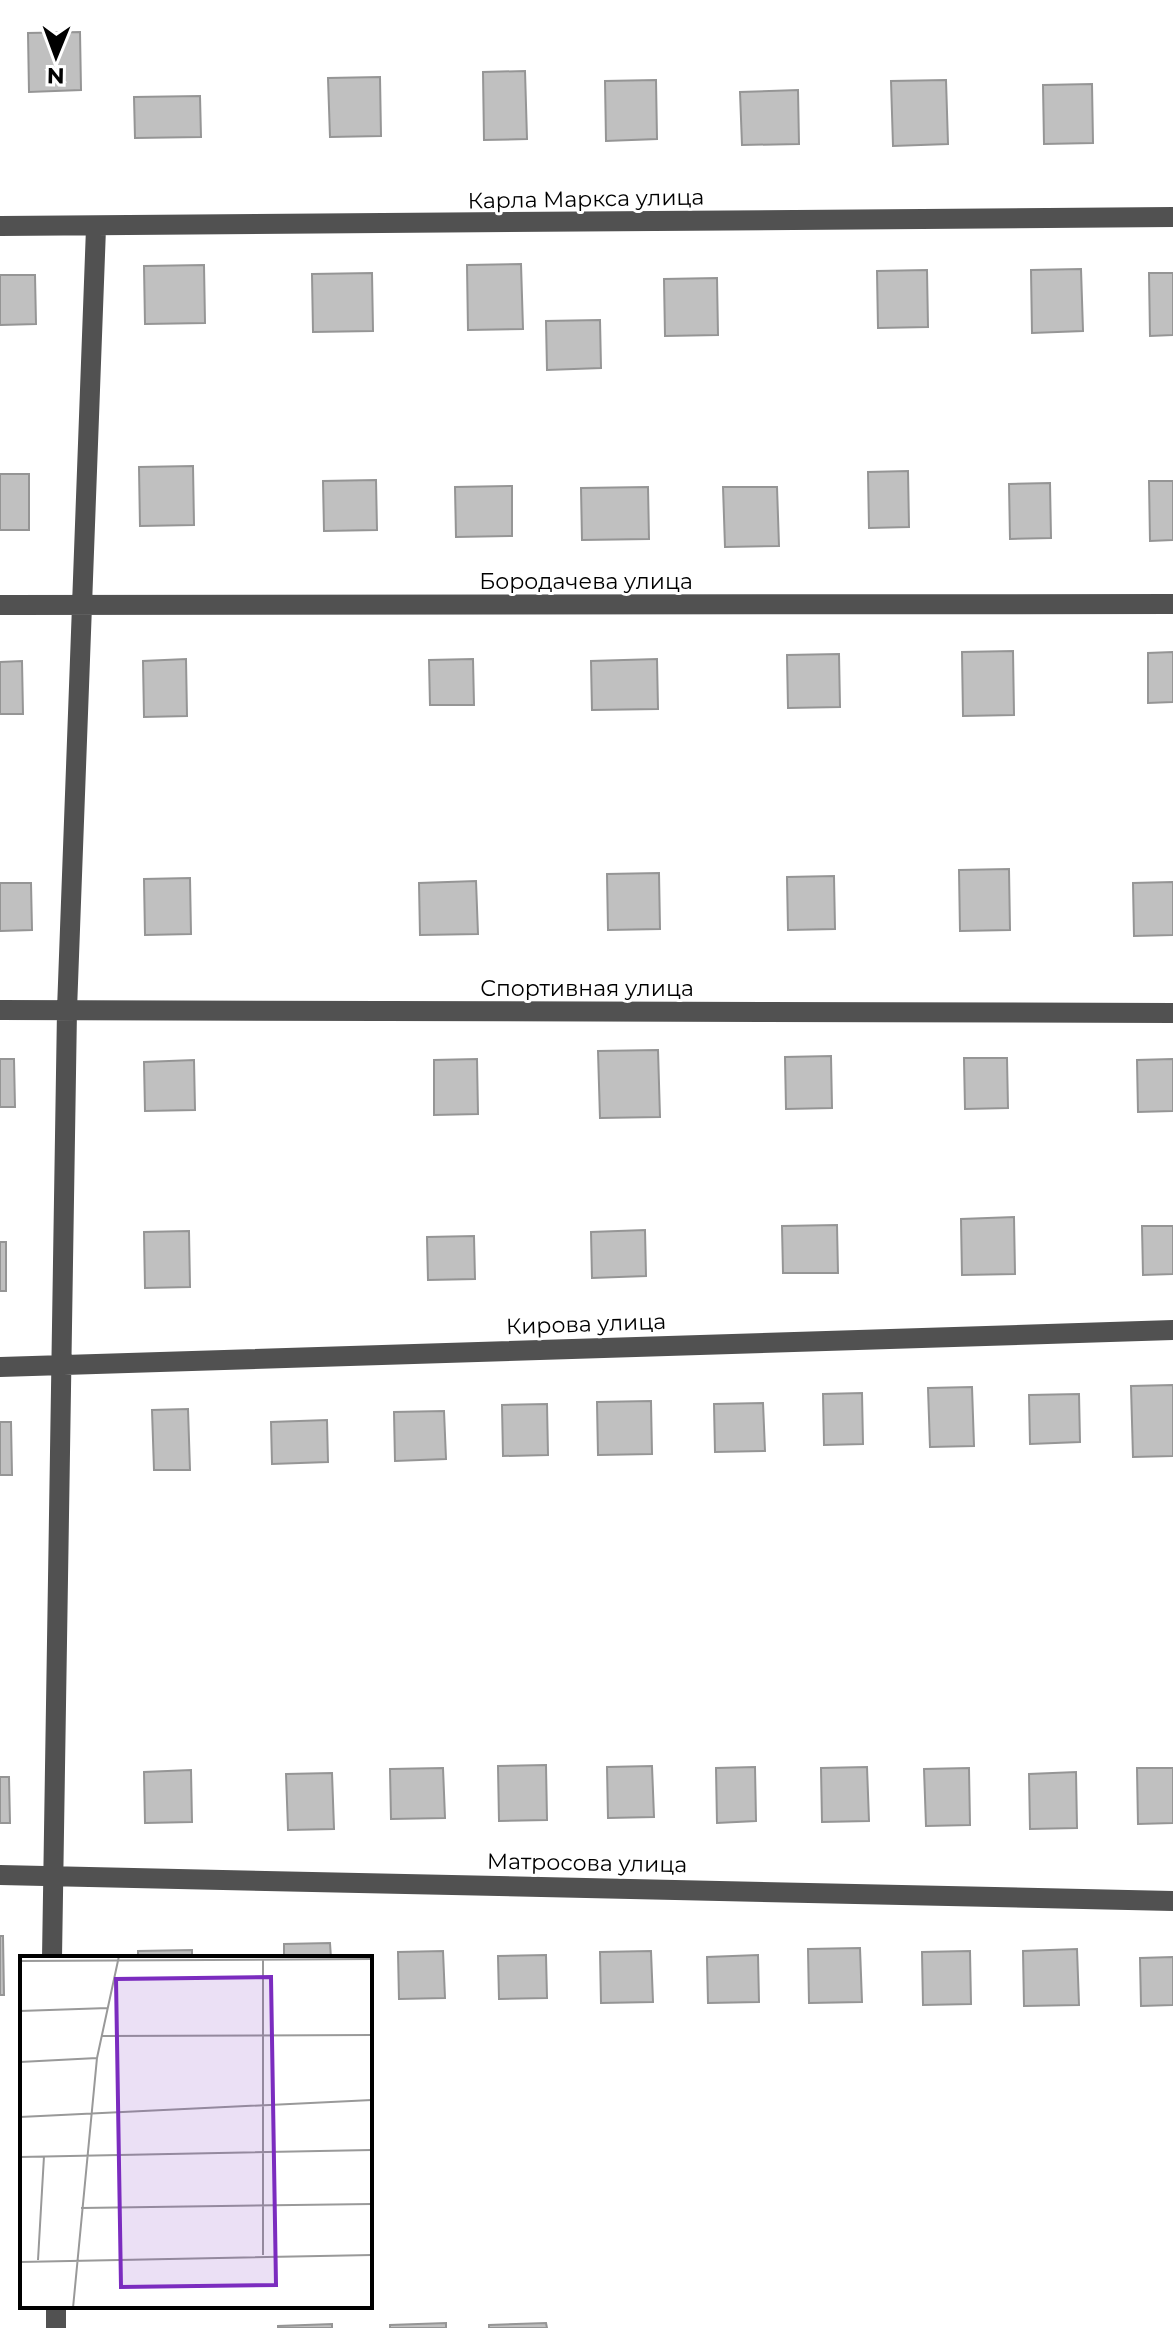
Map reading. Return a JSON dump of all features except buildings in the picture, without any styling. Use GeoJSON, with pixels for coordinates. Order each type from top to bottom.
{"type":"FeatureCollection","features":[{"type":"Feature","properties":{"kind":"street","name":"Карла Маркса улица"},"geometry":{"type":"LineString","coordinates":[[0,226],[96,228],[1173,217]]}},
{"type":"Feature","properties":{"kind":"street"},"geometry":{"type":"LineString","coordinates":[[52,1956],[64,1364],[67,1010],[96,228]]}},
{"type":"Feature","properties":{"kind":"street","name":"Бородачева улица"},"geometry":{"type":"LineString","coordinates":[[0,605],[1173,604]]}},
{"type":"Feature","properties":{"kind":"street","name":"Спортивная улица"},"geometry":{"type":"LineString","coordinates":[[0,1010],[1173,1013]]}},
{"type":"Feature","properties":{"kind":"street","name":"Кирова улица"},"geometry":{"type":"LineString","coordinates":[[0,1367],[1173,1330]]}},
{"type":"Feature","properties":{"kind":"street","name":"Матросова улица"},"geometry":{"type":"LineString","coordinates":[[0,1875],[1173,1901]]}}]}
